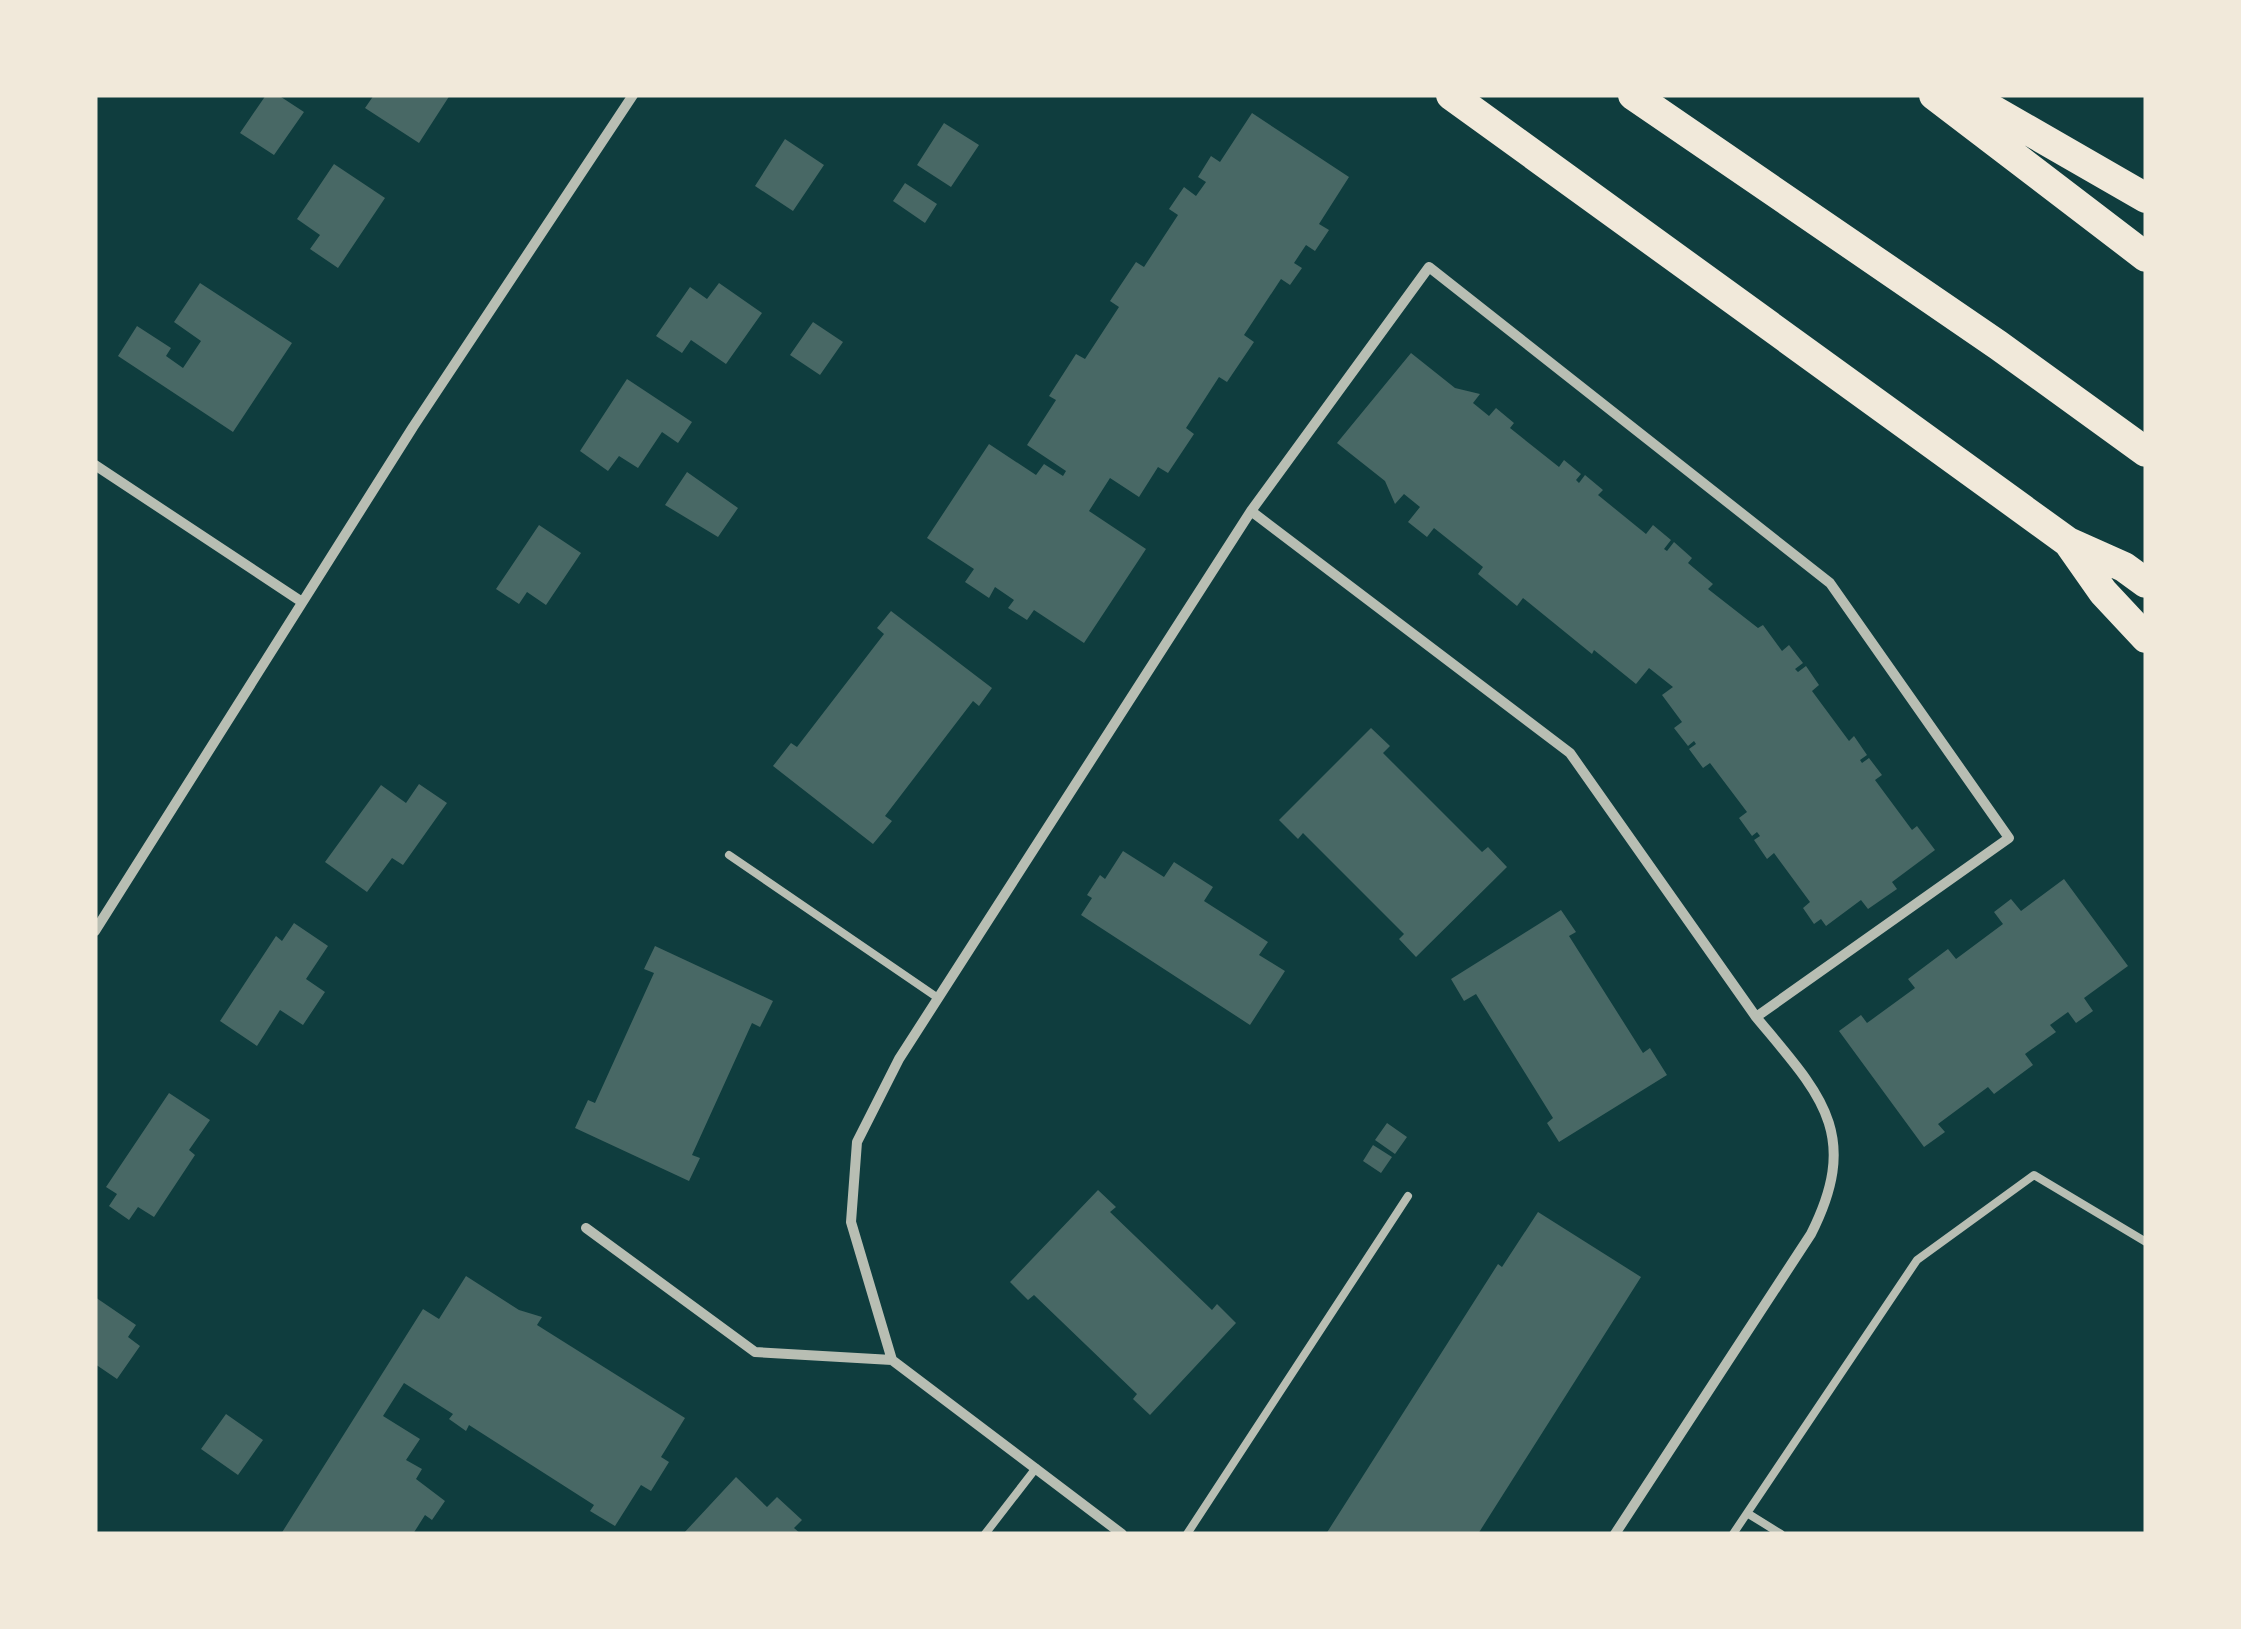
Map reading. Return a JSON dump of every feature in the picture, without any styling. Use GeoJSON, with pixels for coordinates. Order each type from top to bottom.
{"type":"FeatureCollection","features":[{"type":"Feature","properties":{"kind":"highway"},"geometry":{"type":"LineString","coordinates":[[1451,95],[2068,542],[2124,567],[2146,583]]}},
{"type":"Feature","properties":{"kind":"highway"},"geometry":{"type":"LineString","coordinates":[[1633,95],[1998,345],[2146,452]]}},
{"type":"Feature","properties":{"kind":"highway"},"geometry":{"type":"LineString","coordinates":[[1934,95],[2146,257]]}},
{"type":"Feature","properties":{"kind":"highway"},"geometry":{"type":"LineString","coordinates":[[1967,95],[2146,198]]}},
{"type":"Feature","properties":{"kind":"highway"},"geometry":{"type":"LineString","coordinates":[[2068,542],[2103,592],[2146,638]]}},
{"type":"Feature","properties":{"kind":"street"},"geometry":{"type":"LineString","coordinates":[[95,930],[269,660],[302,602],[633,95]]}},
{"type":"Feature","properties":{"kind":"street"},"geometry":{"type":"LineString","coordinates":[[892,1360],[851,1222],[857,1142],[898,1059],[1251,511],[1429,268],[1830,582],[2010,838],[1756,1018]]}},
{"type":"Feature","properties":{"kind":"street"},"geometry":{"type":"LineString","coordinates":[[95,465],[302,602]]}},
{"type":"Feature","properties":{"kind":"street"},"geometry":{"type":"LineString","coordinates":[[1251,511],[1570,753],[1825,1110],[1835,1149],[1831,1193],[1812,1234],[1615,1534]]}},
{"type":"Feature","properties":{"kind":"street"},"geometry":{"type":"LineString","coordinates":[[586,1228],[755,1352],[892,1360],[1122,1534]]}},
{"type":"Feature","properties":{"kind":"lane"},"geometry":{"type":"LineString","coordinates":[[729,855],[938,998]]}},
{"type":"Feature","properties":{"kind":"lane"},"geometry":{"type":"LineString","coordinates":[[1733,1534],[1916,1260],[2034,1174],[2146,1242]]}},
{"type":"Feature","properties":{"kind":"lane"},"geometry":{"type":"LineString","coordinates":[[1187,1534],[1408,1196]]}},
{"type":"Feature","properties":{"kind":"lane"},"geometry":{"type":"LineString","coordinates":[[984,1534],[1036,1468]]}},
{"type":"Feature","properties":{"kind":"lane"},"geometry":{"type":"LineString","coordinates":[[1747,1514],[1781,1534]]}},
{"type":"Feature","properties":{"kind":"building"},"geometry":{"type":"Polygon","coordinates":[[[266,95],[278,95],[304,112],[274,155],[240,133],[266,95]]]}},
{"type":"Feature","properties":{"kind":"building"},"geometry":{"type":"Polygon","coordinates":[[[374,95],[450,95],[419,143],[365,108],[374,95]]]}},
{"type":"Feature","properties":{"kind":"building"},"geometry":{"type":"Polygon","coordinates":[[[1252,113],[1349,177],[1319,224],[1329,230],[1315,251],[1306,245],[1294,263],[1302,268],[1290,285],[1281,279],[1244,335],[1254,342],[1227,382],[1219,377],[1186,428],[1194,434],[1168,473],[1158,467],[1139,497],[1110,478],[1089,511],[1146,549],[1084,643],[1034,610],[1027,620],[1008,608],[1014,600],[995,587],[989,598],[965,582],[974,569],[927,538],[989,444],[1036,475],[1044,464],[1063,476],[1066,471],[1027,445],[1056,400],[1049,396],[1076,354],[1085,359],[1119,307],[1110,301],[1136,262],[1144,267],[1178,215],[1169,209],[1184,187],[1196,196],[1206,182],[1198,177],[1211,156],[1220,162],[1252,113]]]}},
{"type":"Feature","properties":{"kind":"building"},"geometry":{"type":"Polygon","coordinates":[[[944,123],[979,145],[951,187],[917,165],[944,123]]]}},
{"type":"Feature","properties":{"kind":"building"},"geometry":{"type":"Polygon","coordinates":[[[785,139],[824,165],[793,211],[755,186],[785,139]]]}},
{"type":"Feature","properties":{"kind":"building"},"geometry":{"type":"Polygon","coordinates":[[[334,164],[385,198],[338,268],[310,249],[320,235],[297,219],[334,164]]]}},
{"type":"Feature","properties":{"kind":"building"},"geometry":{"type":"Polygon","coordinates":[[[905,183],[937,204],[925,223],[893,201],[905,183]]]}},
{"type":"Feature","properties":{"kind":"building"},"geometry":{"type":"Polygon","coordinates":[[[200,283],[292,343],[233,432],[118,356],[137,326],[171,348],[166,356],[183,368],[201,341],[174,322],[200,283]]]}},
{"type":"Feature","properties":{"kind":"building"},"geometry":{"type":"Polygon","coordinates":[[[719,283],[762,313],[726,364],[691,340],[682,353],[656,336],[690,287],[707,299],[719,283]]]}},
{"type":"Feature","properties":{"kind":"building"},"geometry":{"type":"Polygon","coordinates":[[[813,322],[843,342],[820,375],[790,355],[813,322]]]}},
{"type":"Feature","properties":{"kind":"building"},"geometry":{"type":"Polygon","coordinates":[[[1411,353],[1455,388],[1480,394],[1473,403],[1489,416],[1496,408],[1514,423],[1510,428],[1559,467],[1564,460],[1581,474],[1576,480],[1579,483],[1585,475],[1603,490],[1598,495],[1646,534],[1653,525],[1671,540],[1664,549],[1667,551],[1674,542],[1692,558],[1688,563],[1713,584],[1708,589],[1758,628],[1763,625],[1782,651],[1789,645],[1803,663],[1795,669],[1798,672],[1806,666],[1819,685],[1812,691],[1849,741],[1854,736],[1867,755],[1860,760],[1862,763],[1869,758],[1882,775],[1875,780],[1912,830],[1917,826],[1935,850],[1892,882],[1897,889],[1868,909],[1861,900],[1826,926],[1821,919],[1814,924],[1803,908],[1810,902],[1774,853],[1767,859],[1754,840],[1760,836],[1757,832],[1752,836],[1739,818],[1747,812],[1710,763],[1703,768],[1689,749],[1696,744],[1694,741],[1688,746],[1674,728],[1682,722],[1662,695],[1673,687],[1649,668],[1636,684],[1523,598],[1517,606],[1478,574],[1483,567],[1434,528],[1427,537],[1408,522],[1420,507],[1404,494],[1395,504],[1385,481],[1337,443],[1411,353]]]}},
{"type":"Feature","properties":{"kind":"building"},"geometry":{"type":"Polygon","coordinates":[[[627,379],[692,422],[678,443],[662,432],[638,468],[619,456],[608,471],[580,451],[627,379]]]}},
{"type":"Feature","properties":{"kind":"building"},"geometry":{"type":"Polygon","coordinates":[[[687,472],[738,508],[718,537],[665,505],[687,472]]]}},
{"type":"Feature","properties":{"kind":"building"},"geometry":{"type":"Polygon","coordinates":[[[539,525],[581,553],[546,605],[527,592],[519,604],[496,589],[539,525]]]}},
{"type":"Feature","properties":{"kind":"building"},"geometry":{"type":"Polygon","coordinates":[[[891,611],[992,688],[979,706],[973,701],[885,816],[892,821],[873,844],[773,766],[791,743],[797,747],[884,634],[877,628],[891,611]]]}},
{"type":"Feature","properties":{"kind":"building"},"geometry":{"type":"Polygon","coordinates":[[[1371,728],[1390,746],[1383,753],[1482,852],[1488,847],[1507,867],[1416,957],[1399,939],[1404,934],[1303,833],[1298,839],[1279,820],[1371,728]]]}},
{"type":"Feature","properties":{"kind":"building"},"geometry":{"type":"Polygon","coordinates":[[[419,784],[447,803],[403,865],[392,858],[367,892],[325,862],[381,785],[406,803],[419,784]]]}},
{"type":"Feature","properties":{"kind":"building"},"geometry":{"type":"Polygon","coordinates":[[[1123,851],[1164,877],[1174,862],[1213,887],[1204,901],[1268,942],[1259,955],[1285,971],[1250,1025],[1081,915],[1092,898],[1087,895],[1100,875],[1105,879],[1123,851]]]}},
{"type":"Feature","properties":{"kind":"building"},"geometry":{"type":"Polygon","coordinates":[[[2064,879],[2128,966],[2084,998],[2093,1011],[2076,1023],[2068,1012],[2050,1025],[2056,1032],[2025,1054],[2033,1065],[1994,1094],[1988,1087],[1938,1124],[1945,1132],[1924,1147],[1839,1031],[1861,1015],[1867,1023],[1915,988],[1908,979],[1948,949],[1956,959],[2003,924],[1994,912],[2011,899],[2021,911],[2064,879]]]}},
{"type":"Feature","properties":{"kind":"building"},"geometry":{"type":"Polygon","coordinates":[[[1561,910],[1576,932],[1569,936],[1643,1053],[1650,1048],[1667,1075],[1559,1142],[1547,1123],[1553,1118],[1476,994],[1464,1001],[1451,979],[1561,910]]]}},
{"type":"Feature","properties":{"kind":"building"},"geometry":{"type":"Polygon","coordinates":[[[294,923],[328,946],[306,979],[325,992],[303,1025],[280,1010],[257,1046],[220,1021],[276,936],[282,941],[294,923]]]}},
{"type":"Feature","properties":{"kind":"building"},"geometry":{"type":"Polygon","coordinates":[[[655,946],[773,1001],[760,1027],[752,1023],[692,1155],[700,1158],[689,1181],[575,1128],[588,1100],[595,1103],[654,973],[644,969],[655,946]]]}},
{"type":"Feature","properties":{"kind":"building"},"geometry":{"type":"Polygon","coordinates":[[[169,1093],[210,1120],[189,1150],[195,1155],[154,1217],[138,1207],[129,1220],[109,1206],[117,1194],[106,1187],[169,1093]]]}},
{"type":"Feature","properties":{"kind":"building"},"geometry":{"type":"Polygon","coordinates":[[[1387,1123],[1407,1137],[1395,1154],[1375,1140],[1387,1123]]]}},
{"type":"Feature","properties":{"kind":"building"},"geometry":{"type":"Polygon","coordinates":[[[1373,1145],[1392,1157],[1381,1173],[1363,1161],[1373,1145]]]}},
{"type":"Feature","properties":{"kind":"building"},"geometry":{"type":"Polygon","coordinates":[[[1098,1190],[1116,1207],[1110,1212],[1212,1310],[1217,1304],[1236,1323],[1150,1415],[1133,1399],[1137,1394],[1034,1295],[1028,1300],[1010,1282],[1098,1190]]]}},
{"type":"Feature","properties":{"kind":"building"},"geometry":{"type":"Polygon","coordinates":[[[1538,1212],[1641,1277],[1478,1534],[1326,1534],[1498,1264],[1502,1267],[1538,1212]]]}},
{"type":"Feature","properties":{"kind":"building"},"geometry":{"type":"Polygon","coordinates":[[[466,1276],[519,1310],[542,1317],[537,1325],[685,1418],[661,1457],[669,1462],[651,1491],[641,1485],[615,1526],[590,1511],[594,1505],[469,1425],[466,1431],[449,1419],[453,1414],[404,1383],[383,1416],[420,1439],[406,1460],[422,1469],[416,1479],[445,1501],[432,1520],[425,1515],[413,1534],[281,1534],[423,1309],[439,1319],[466,1276]]]}},
{"type":"Feature","properties":{"kind":"building"},"geometry":{"type":"Polygon","coordinates":[[[95,1297],[136,1325],[128,1337],[140,1346],[117,1379],[95,1364],[95,1297]]]}},
{"type":"Feature","properties":{"kind":"building"},"geometry":{"type":"Polygon","coordinates":[[[226,1414],[263,1440],[238,1475],[201,1449],[226,1414]]]}},
{"type":"Feature","properties":{"kind":"building"},"geometry":{"type":"Polygon","coordinates":[[[736,1477],[767,1507],[777,1497],[802,1520],[794,1528],[801,1534],[683,1534],[736,1477]]]}}]}
